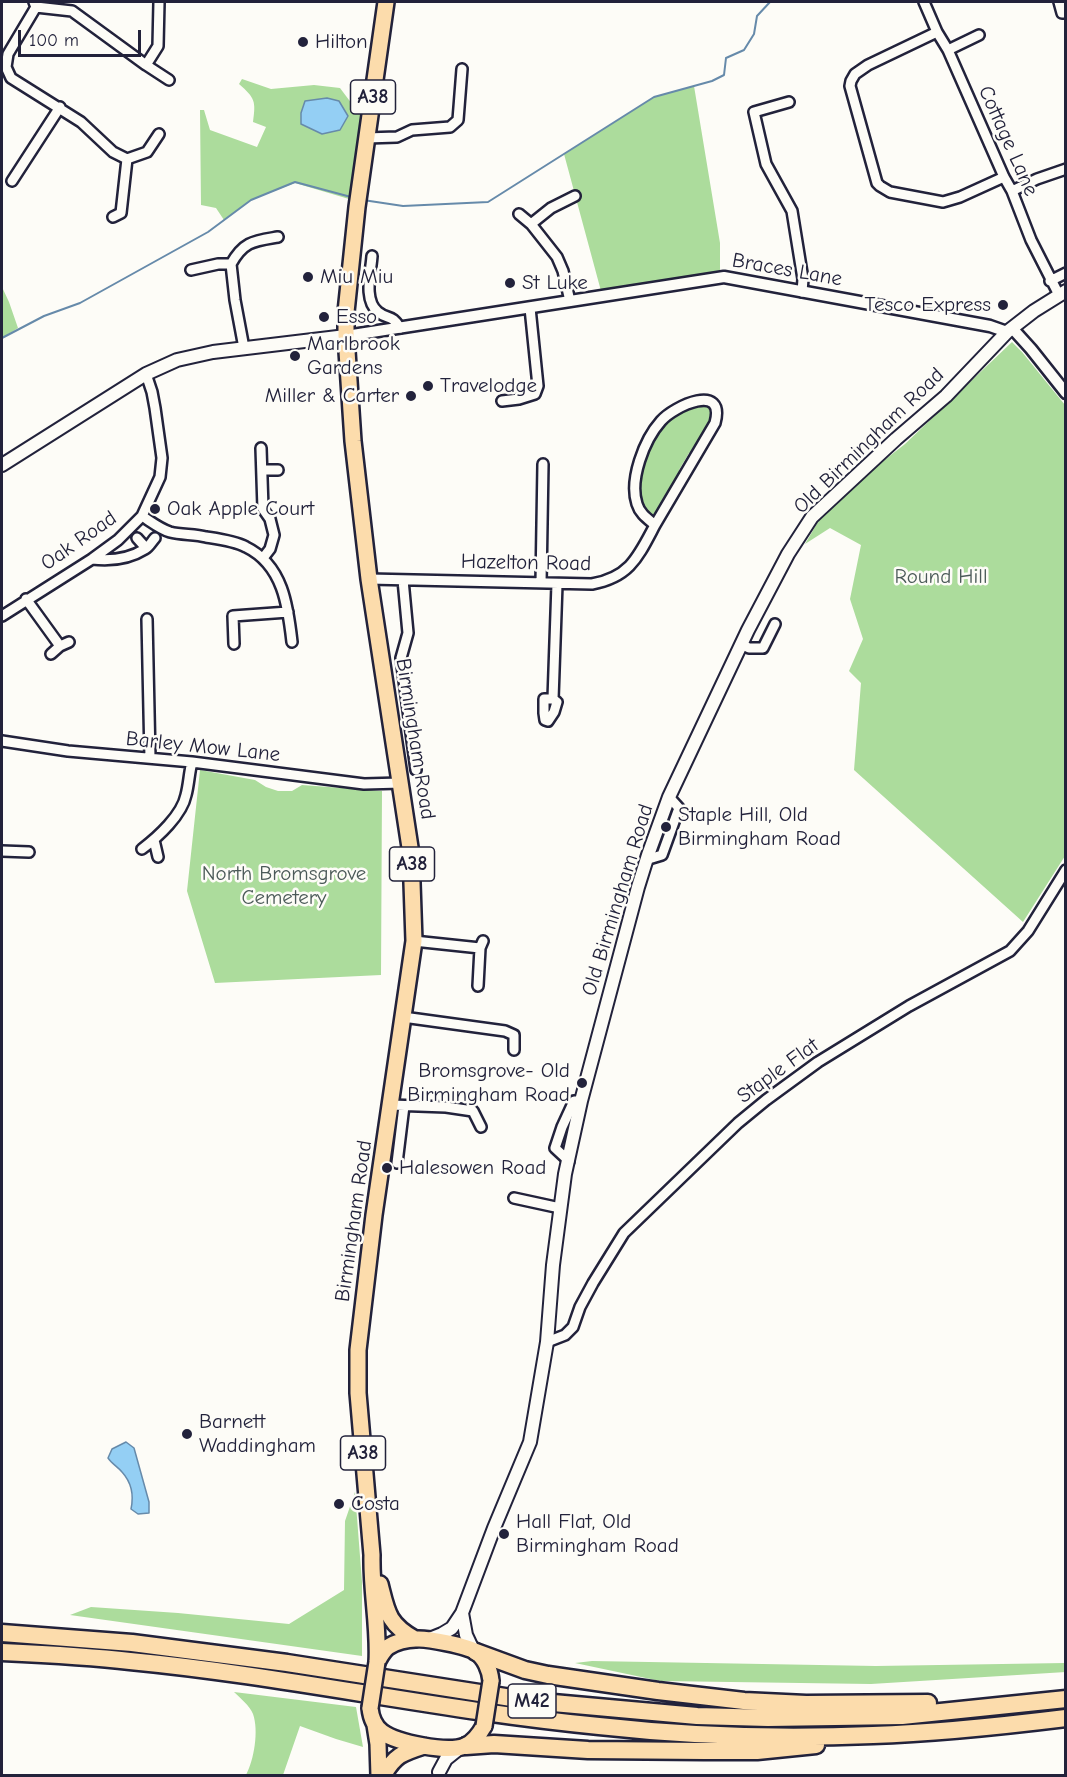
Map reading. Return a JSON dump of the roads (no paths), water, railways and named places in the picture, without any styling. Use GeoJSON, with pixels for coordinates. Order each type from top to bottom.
{"type":"FeatureCollection","features":[{"type":"Feature","properties":{"kind":"highway","name":"Birmingham Road"},"geometry":{"type":"LineString","coordinates":[[377,1662],[378,1642],[372,1555],[358,1393],[358,1350],[374,1215],[398,1106],[403,1017],[414,941],[411,854],[369,579],[353,441],[346,312],[358,199],[386,2]]}},
{"type":"Feature","properties":{"kind":"highway","name":"Birmingham Road"},"geometry":{"type":"LineString","coordinates":[[372,1555],[390,1616],[398,1628],[421,1639]]}},
{"type":"Feature","properties":{"kind":"highway","name":"M42"},"geometry":{"type":"LineString","coordinates":[[2,1633],[132,1642],[287,1663],[531,1701],[698,1716],[768,1718],[902,1716],[1065,1699]]}},
{"type":"Feature","properties":{"kind":"highway"},"geometry":{"type":"LineString","coordinates":[[375,1725],[389,1736],[426,1746],[464,1747],[478,1736],[484,1726],[491,1681],[487,1664],[474,1651],[421,1639],[389,1647],[377,1662],[370,1708],[375,1725],[381,1776]]}},
{"type":"Feature","properties":{"kind":"highway","name":"M42"},"geometry":{"type":"LineString","coordinates":[[474,1651],[525,1670],[548,1675],[744,1701],[806,1704],[939,1702],[1002,1707]]}},
{"type":"Feature","properties":{"kind":"highway","name":"M42"},"geometry":{"type":"LineString","coordinates":[[2,1652],[75,1656],[183,1667],[504,1716],[600,1727],[727,1735],[873,1735],[973,1729],[1065,1718]]}},
{"type":"Feature","properties":{"kind":"highway","name":"M42"},"geometry":{"type":"LineString","coordinates":[[464,1747],[494,1744],[588,1750],[757,1750],[812,1746],[873,1735]]}},
{"type":"Feature","properties":{"kind":"highway"},"geometry":{"type":"LineString","coordinates":[[381,1776],[401,1753],[426,1746]]}},
{"type":"Feature","properties":{"kind":"main road","name":"Old Birmingham Road"},"geometry":{"type":"LineString","coordinates":[[421,1639],[442,1634],[452,1628],[462,1613],[530,1442],[548,1342],[565,1174],[581,1101],[648,855],[669,797],[741,644],[788,554],[812,517],[946,396],[1009,330],[1062,293]]}},
{"type":"Feature","properties":{"kind":"main road"},"geometry":{"type":"LineString","coordinates":[[2,465],[146,374],[177,360],[213,352],[346,336]]}},
{"type":"Feature","properties":{"kind":"main road"},"geometry":{"type":"LineString","coordinates":[[462,1613],[466,1635],[474,1651]]}},
{"type":"Feature","properties":{"kind":"main road"},"geometry":{"type":"LineString","coordinates":[[426,1746],[436,1759],[439,1774]]}},
{"type":"Feature","properties":{"kind":"main road"},"geometry":{"type":"LineString","coordinates":[[439,1774],[446,1759],[464,1747]]}},
{"type":"Feature","properties":{"kind":"street"},"geometry":{"type":"LineString","coordinates":[[146,65],[158,45],[159,2]]}},
{"type":"Feature","properties":{"kind":"street","name":"Cottage Lane"},"geometry":{"type":"LineString","coordinates":[[924,2],[1012,191],[1050,281],[1062,293]]}},
{"type":"Feature","properties":{"kind":"street"},"geometry":{"type":"LineString","coordinates":[[1059,2],[1064,16]]}},
{"type":"Feature","properties":{"kind":"street"},"geometry":{"type":"LineString","coordinates":[[159,134],[147,152],[127,159],[113,152],[81,122],[60,107],[11,78],[4,67],[8,54],[35,4],[73,6],[146,65],[169,80]]}},
{"type":"Feature","properties":{"kind":"street"},"geometry":{"type":"LineString","coordinates":[[937,32],[868,65],[855,74],[851,81],[850,86],[877,183],[890,192],[943,202],[960,197],[1004,177]]}},
{"type":"Feature","properties":{"kind":"street"},"geometry":{"type":"LineString","coordinates":[[948,50],[979,35]]}},
{"type":"Feature","properties":{"kind":"street"},"geometry":{"type":"LineString","coordinates":[[366,138],[397,137],[412,130],[450,127],[458,120],[462,69]]}},
{"type":"Feature","properties":{"kind":"street"},"geometry":{"type":"LineString","coordinates":[[789,102],[754,112],[766,164],[792,211],[803,279],[801,292]]}},
{"type":"Feature","properties":{"kind":"street"},"geometry":{"type":"LineString","coordinates":[[12,181],[60,107]]}},
{"type":"Feature","properties":{"kind":"street"},"geometry":{"type":"LineString","coordinates":[[153,144],[160,152]]}},
{"type":"Feature","properties":{"kind":"street"},"geometry":{"type":"LineString","coordinates":[[121,216],[127,159]]}},
{"type":"Feature","properties":{"kind":"street"},"geometry":{"type":"LineString","coordinates":[[1012,191],[1037,179],[1065,170]]}},
{"type":"Feature","properties":{"kind":"street"},"geometry":{"type":"LineString","coordinates":[[531,224],[550,208],[574,196]]}},
{"type":"Feature","properties":{"kind":"street"},"geometry":{"type":"LineString","coordinates":[[519,214],[531,224],[557,257],[564,271],[570,302]]}},
{"type":"Feature","properties":{"kind":"street"},"geometry":{"type":"LineString","coordinates":[[244,348],[231,264],[238,252],[253,241],[278,237]]}},
{"type":"Feature","properties":{"kind":"street"},"geometry":{"type":"LineString","coordinates":[[372,256],[369,294],[371,303],[378,312],[395,319],[400,328]]}},
{"type":"Feature","properties":{"kind":"street"},"geometry":{"type":"LineString","coordinates":[[191,270],[218,264],[231,264]]}},
{"type":"Feature","properties":{"kind":"street"},"geometry":{"type":"LineString","coordinates":[[1050,281],[1065,273]]}},
{"type":"Feature","properties":{"kind":"street","name":"Braces Lane"},"geometry":{"type":"LineString","coordinates":[[346,336],[724,277],[1009,330]]}},
{"type":"Feature","properties":{"kind":"street"},"geometry":{"type":"LineString","coordinates":[[502,401],[529,397],[537,390],[530,308]]}},
{"type":"Feature","properties":{"kind":"street"},"geometry":{"type":"LineString","coordinates":[[1009,330],[1031,349],[1065,393]]}},
{"type":"Feature","properties":{"kind":"street","name":"Oak Road"},"geometry":{"type":"LineString","coordinates":[[2,616],[92,559],[118,540],[142,516],[160,477],[162,458],[156,408],[146,374]]}},
{"type":"Feature","properties":{"kind":"street","name":"Hazelton Road"},"geometry":{"type":"LineString","coordinates":[[369,579],[591,584],[605,582],[618,576],[639,555],[715,423],[717,410],[707,401],[697,400],[680,407],[661,421],[648,441],[638,466],[635,487],[636,503],[642,514],[655,525]]}},
{"type":"Feature","properties":{"kind":"street"},"geometry":{"type":"LineString","coordinates":[[261,448],[263,508],[270,519],[274,535],[270,549],[263,558]]}},
{"type":"Feature","properties":{"kind":"street"},"geometry":{"type":"LineString","coordinates":[[541,583],[543,464]]}},
{"type":"Feature","properties":{"kind":"street"},"geometry":{"type":"LineString","coordinates":[[263,470],[278,470]]}},
{"type":"Feature","properties":{"kind":"street"},"geometry":{"type":"LineString","coordinates":[[142,516],[169,532],[205,536],[235,543],[263,558],[274,572],[284,595],[292,642]]}},
{"type":"Feature","properties":{"kind":"street"},"geometry":{"type":"LineString","coordinates":[[137,537],[146,548]]}},
{"type":"Feature","properties":{"kind":"street"},"geometry":{"type":"LineString","coordinates":[[92,559],[109,561],[146,548],[155,538]]}},
{"type":"Feature","properties":{"kind":"street"},"geometry":{"type":"LineString","coordinates":[[404,580],[408,633],[401,658],[416,770]]}},
{"type":"Feature","properties":{"kind":"street"},"geometry":{"type":"LineString","coordinates":[[552,699],[556,584]]}},
{"type":"Feature","properties":{"kind":"street"},"geometry":{"type":"LineString","coordinates":[[26,599],[64,644],[51,654]]}},
{"type":"Feature","properties":{"kind":"street"},"geometry":{"type":"LineString","coordinates":[[234,644],[233,616],[288,612]]}},
{"type":"Feature","properties":{"kind":"street"},"geometry":{"type":"LineString","coordinates":[[147,619],[150,758]]}},
{"type":"Feature","properties":{"kind":"street"},"geometry":{"type":"LineString","coordinates":[[741,644],[749,648],[763,648],[775,624]]}},
{"type":"Feature","properties":{"kind":"street","name":"Barley Mow Lane"},"geometry":{"type":"LineString","coordinates":[[2,741],[68,752],[192,762],[364,784],[401,783]]}},
{"type":"Feature","properties":{"kind":"street"},"geometry":{"type":"LineString","coordinates":[[142,849],[173,820],[186,797],[192,762]]}},
{"type":"Feature","properties":{"kind":"street"},"geometry":{"type":"LineString","coordinates":[[154,840],[158,857]]}},
{"type":"Feature","properties":{"kind":"street"},"geometry":{"type":"LineString","coordinates":[[2,851],[29,852]]}},
{"type":"Feature","properties":{"kind":"street","name":"Staple Flat"},"geometry":{"type":"LineString","coordinates":[[548,1342],[565,1335],[573,1327],[593,1282],[624,1233],[738,1123],[818,1062],[909,1006],[1010,951],[1028,931],[1065,870]]}},
{"type":"Feature","properties":{"kind":"street"},"geometry":{"type":"LineString","coordinates":[[414,941],[482,945],[478,986]]}},
{"type":"Feature","properties":{"kind":"street"},"geometry":{"type":"LineString","coordinates":[[403,1017],[505,1031],[514,1035],[514,1050]]}},
{"type":"Feature","properties":{"kind":"street"},"geometry":{"type":"LineString","coordinates":[[397,1163],[398,1106],[447,1107],[473,1111],[482,1127]]}},
{"type":"Feature","properties":{"kind":"street"},"geometry":{"type":"LineString","coordinates":[[514,1198],[560,1208]]}},
{"type":"Feature","properties":{"kind":"water"},"geometry":{"type":"Polygon","coordinates":[[[327,98],[339,101],[348,116],[340,130],[322,134],[301,124],[301,113],[305,101],[327,98]]]}},
{"type":"Feature","properties":{"kind":"water"},"geometry":{"type":"Polygon","coordinates":[[[126,1442],[134,1448],[149,1502],[149,1513],[138,1514],[131,1509],[130,1485],[122,1472],[108,1458],[112,1449],[126,1442]]]}},
{"type":"Feature","properties":{"kind":"waterway"},"geometry":{"type":"LineString","coordinates":[[363,200],[403,206],[488,202],[654,97],[712,81],[724,75],[726,58],[744,50],[754,34],[757,16],[770,2]]}},
{"type":"Feature","properties":{"kind":"waterway"},"geometry":{"type":"LineString","coordinates":[[2,338],[44,316],[80,303],[208,232],[251,200],[295,182],[351,197]]}},
{"type":"Feature","properties":{"kind":"place","name":"Hilton"},"geometry":{"type":"Point","coordinates":[303,42]}},
{"type":"Feature","properties":{"kind":"place","name":"Miu Miu"},"geometry":{"type":"Point","coordinates":[308,277]}},
{"type":"Feature","properties":{"kind":"place","name":"St Luke"},"geometry":{"type":"Point","coordinates":[510,283]}},
{"type":"Feature","properties":{"kind":"place","name":"Tesco Express"},"geometry":{"type":"Point","coordinates":[1003,305]}},
{"type":"Feature","properties":{"kind":"place","name":"Esso"},"geometry":{"type":"Point","coordinates":[324,317]}},
{"type":"Feature","properties":{"kind":"place","name":"Marlbrook Gardens"},"geometry":{"type":"Point","coordinates":[295,356]}},
{"type":"Feature","properties":{"kind":"place","name":"Travelodge"},"geometry":{"type":"Point","coordinates":[428,386]}},
{"type":"Feature","properties":{"kind":"place","name":"Miller & Carter"},"geometry":{"type":"Point","coordinates":[411,396]}},
{"type":"Feature","properties":{"kind":"place","name":"Oak Apple Court"},"geometry":{"type":"Point","coordinates":[155,509]}},
{"type":"Feature","properties":{"kind":"place","name":"Staple Hill, Old Birmingham Road"},"geometry":{"type":"Point","coordinates":[666,827]}},
{"type":"Feature","properties":{"kind":"place","name":"Bromsgrove- Old Birmingham Road"},"geometry":{"type":"Point","coordinates":[582,1083]}},
{"type":"Feature","properties":{"kind":"place","name":"Halesowen Road"},"geometry":{"type":"Point","coordinates":[387,1168]}},
{"type":"Feature","properties":{"kind":"place","name":"Barnett Waddingham"},"geometry":{"type":"Point","coordinates":[187,1434]}},
{"type":"Feature","properties":{"kind":"place","name":"Costa"},"geometry":{"type":"Point","coordinates":[339,1504]}},
{"type":"Feature","properties":{"kind":"place","name":"Hall Flat, Old Birmingham Road"},"geometry":{"type":"Point","coordinates":[504,1534]}},
{"type":"Feature","properties":{"kind":"park label","name":"Round Hill"},"geometry":{"type":"Point","coordinates":[941,577]}},
{"type":"Feature","properties":{"kind":"park label","name":"North Bromsgrove Cemetery"},"geometry":{"type":"Point","coordinates":[284,886]}}]}
